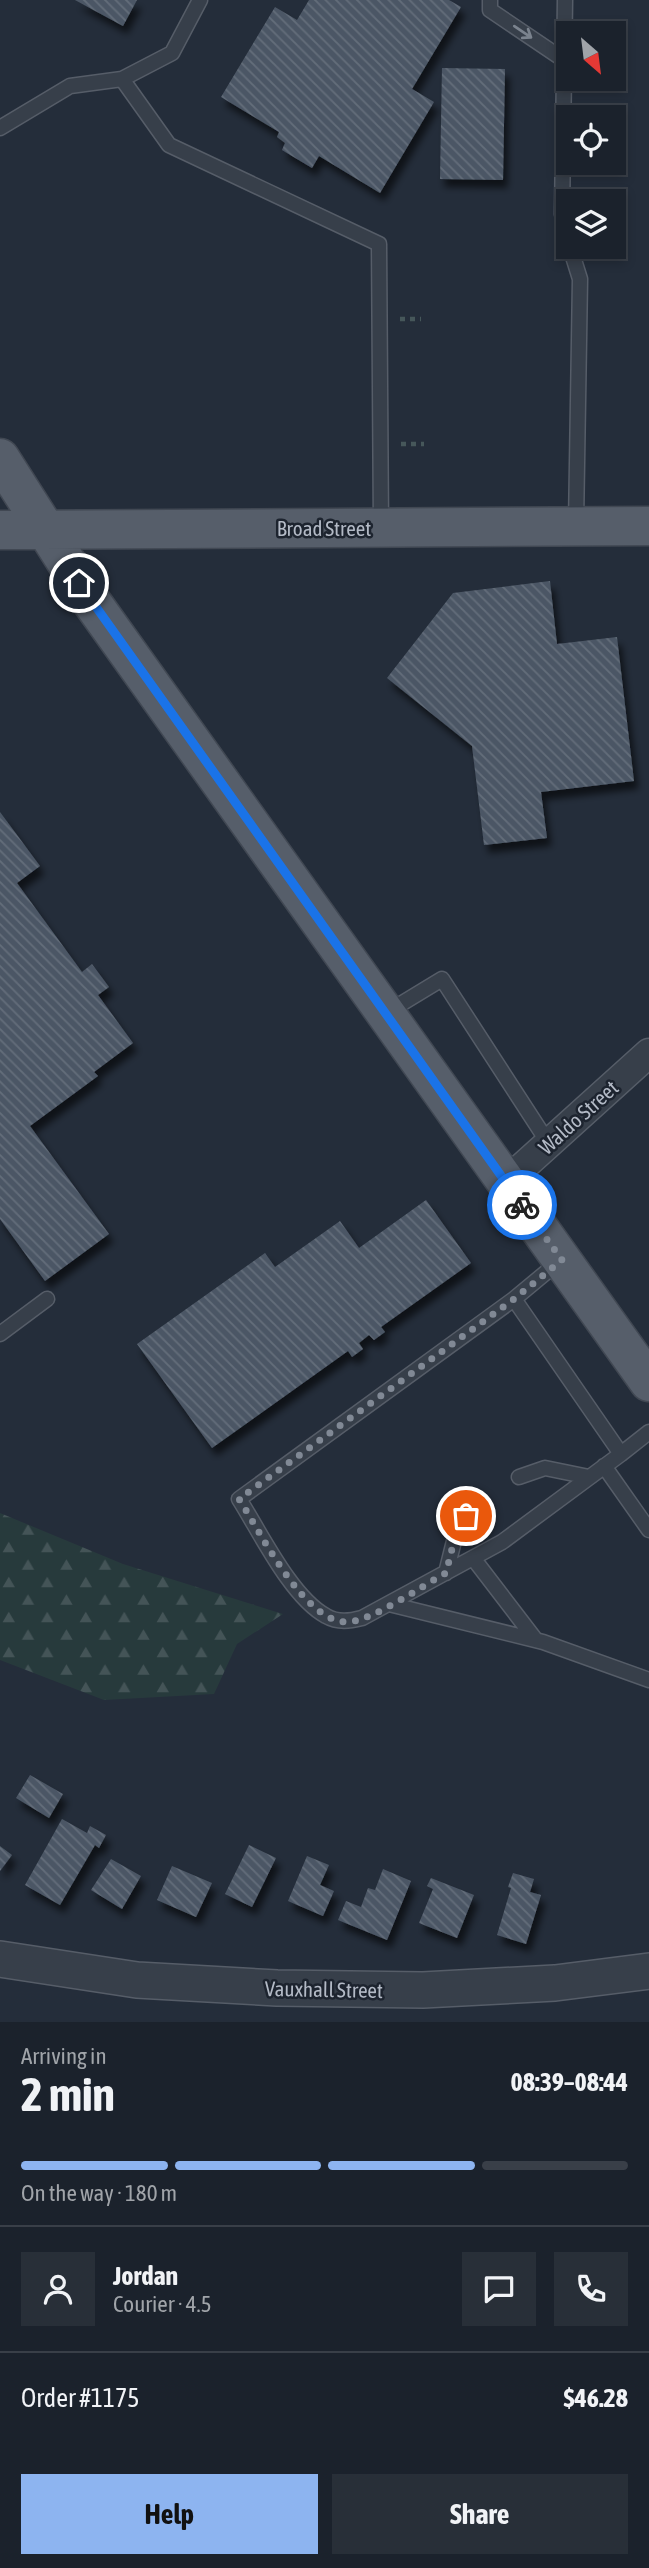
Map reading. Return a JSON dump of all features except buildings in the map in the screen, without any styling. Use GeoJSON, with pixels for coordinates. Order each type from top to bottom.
{"type":"FeatureCollection","features":[{"type":"Feature","properties":{"kind":"main road"},"geometry":{"type":"LineString","coordinates":[[0,458],[91,601],[649,1382]]}},
{"type":"Feature","properties":{"kind":"main road","name":"Broad Street"},"geometry":{"type":"LineString","coordinates":[[0,530],[649,526]]}},
{"type":"Feature","properties":{"kind":"street","name":"Waldo Street"},"geometry":{"type":"LineString","coordinates":[[506,1182],[649,1053]]}},
{"type":"Feature","properties":{"kind":"street","name":"Vauxhall Street"},"geometry":{"type":"LineString","coordinates":[[0,1959],[137,1980],[277,1989],[423,1990],[555,1983],[649,1971]]}},
{"type":"Feature","properties":{"kind":"lane"},"geometry":{"type":"LineString","coordinates":[[0,128],[70,86],[122,79],[172,53],[200,0]]}},
{"type":"Feature","properties":{"kind":"lane"},"geometry":{"type":"LineString","coordinates":[[491,0],[490,10],[556,55]]}},
{"type":"Feature","properties":{"kind":"lane"},"geometry":{"type":"LineString","coordinates":[[565,0],[565,21]]}},
{"type":"Feature","properties":{"kind":"lane"},"geometry":{"type":"LineString","coordinates":[[122,79],[169,145],[379,244],[381,528]]}},
{"type":"Feature","properties":{"kind":"lane"},"geometry":{"type":"LineString","coordinates":[[562,189],[564,91]]}},
{"type":"Feature","properties":{"kind":"lane"},"geometry":{"type":"LineString","coordinates":[[573,259],[580,279],[576,526]]}},
{"type":"Feature","properties":{"kind":"lane"},"geometry":{"type":"LineString","coordinates":[[386,1013],[442,979],[549,1144]]}},
{"type":"Feature","properties":{"kind":"lane"},"geometry":{"type":"LineString","coordinates":[[562,1260],[514,1299],[239,1499],[298,1591],[326,1616],[345,1622],[362,1618],[502,1542],[649,1432]]}},
{"type":"Feature","properties":{"kind":"lane"},"geometry":{"type":"LineString","coordinates":[[0,1334],[47,1299]]}},
{"type":"Feature","properties":{"kind":"lane"},"geometry":{"type":"LineString","coordinates":[[514,1299],[621,1454]]}},
{"type":"Feature","properties":{"kind":"lane"},"geometry":{"type":"LineString","coordinates":[[604,1466],[649,1530]]}},
{"type":"Feature","properties":{"kind":"lane"},"geometry":{"type":"LineString","coordinates":[[519,1477],[545,1468],[589,1477]]}},
{"type":"Feature","properties":{"kind":"lane"},"geometry":{"type":"LineString","coordinates":[[446,1573],[457,1529],[466,1516]]}},
{"type":"Feature","properties":{"kind":"lane"},"geometry":{"type":"LineString","coordinates":[[473,1558],[535,1639]]}},
{"type":"Feature","properties":{"kind":"lane"},"geometry":{"type":"LineString","coordinates":[[389,1604],[535,1639],[649,1680]]}},
{"type":"Feature","properties":{"kind":"green space"},"geometry":{"type":"Polygon","coordinates":[[[0,1513],[123,1564],[283,1614],[237,1644],[214,1694],[104,1700],[0,1660],[0,1513]]]}},
{"type":"Feature","properties":{"kind":"way so far"},"geometry":{"type":"LineString","coordinates":[[466,1516],[457,1529],[446,1573],[362,1618],[345,1622],[326,1616],[298,1591],[239,1499],[514,1299],[562,1260],[522,1205]]}},
{"type":"Feature","properties":{"kind":"route"},"geometry":{"type":"LineString","coordinates":[[79,583],[522,1205]]}}]}
